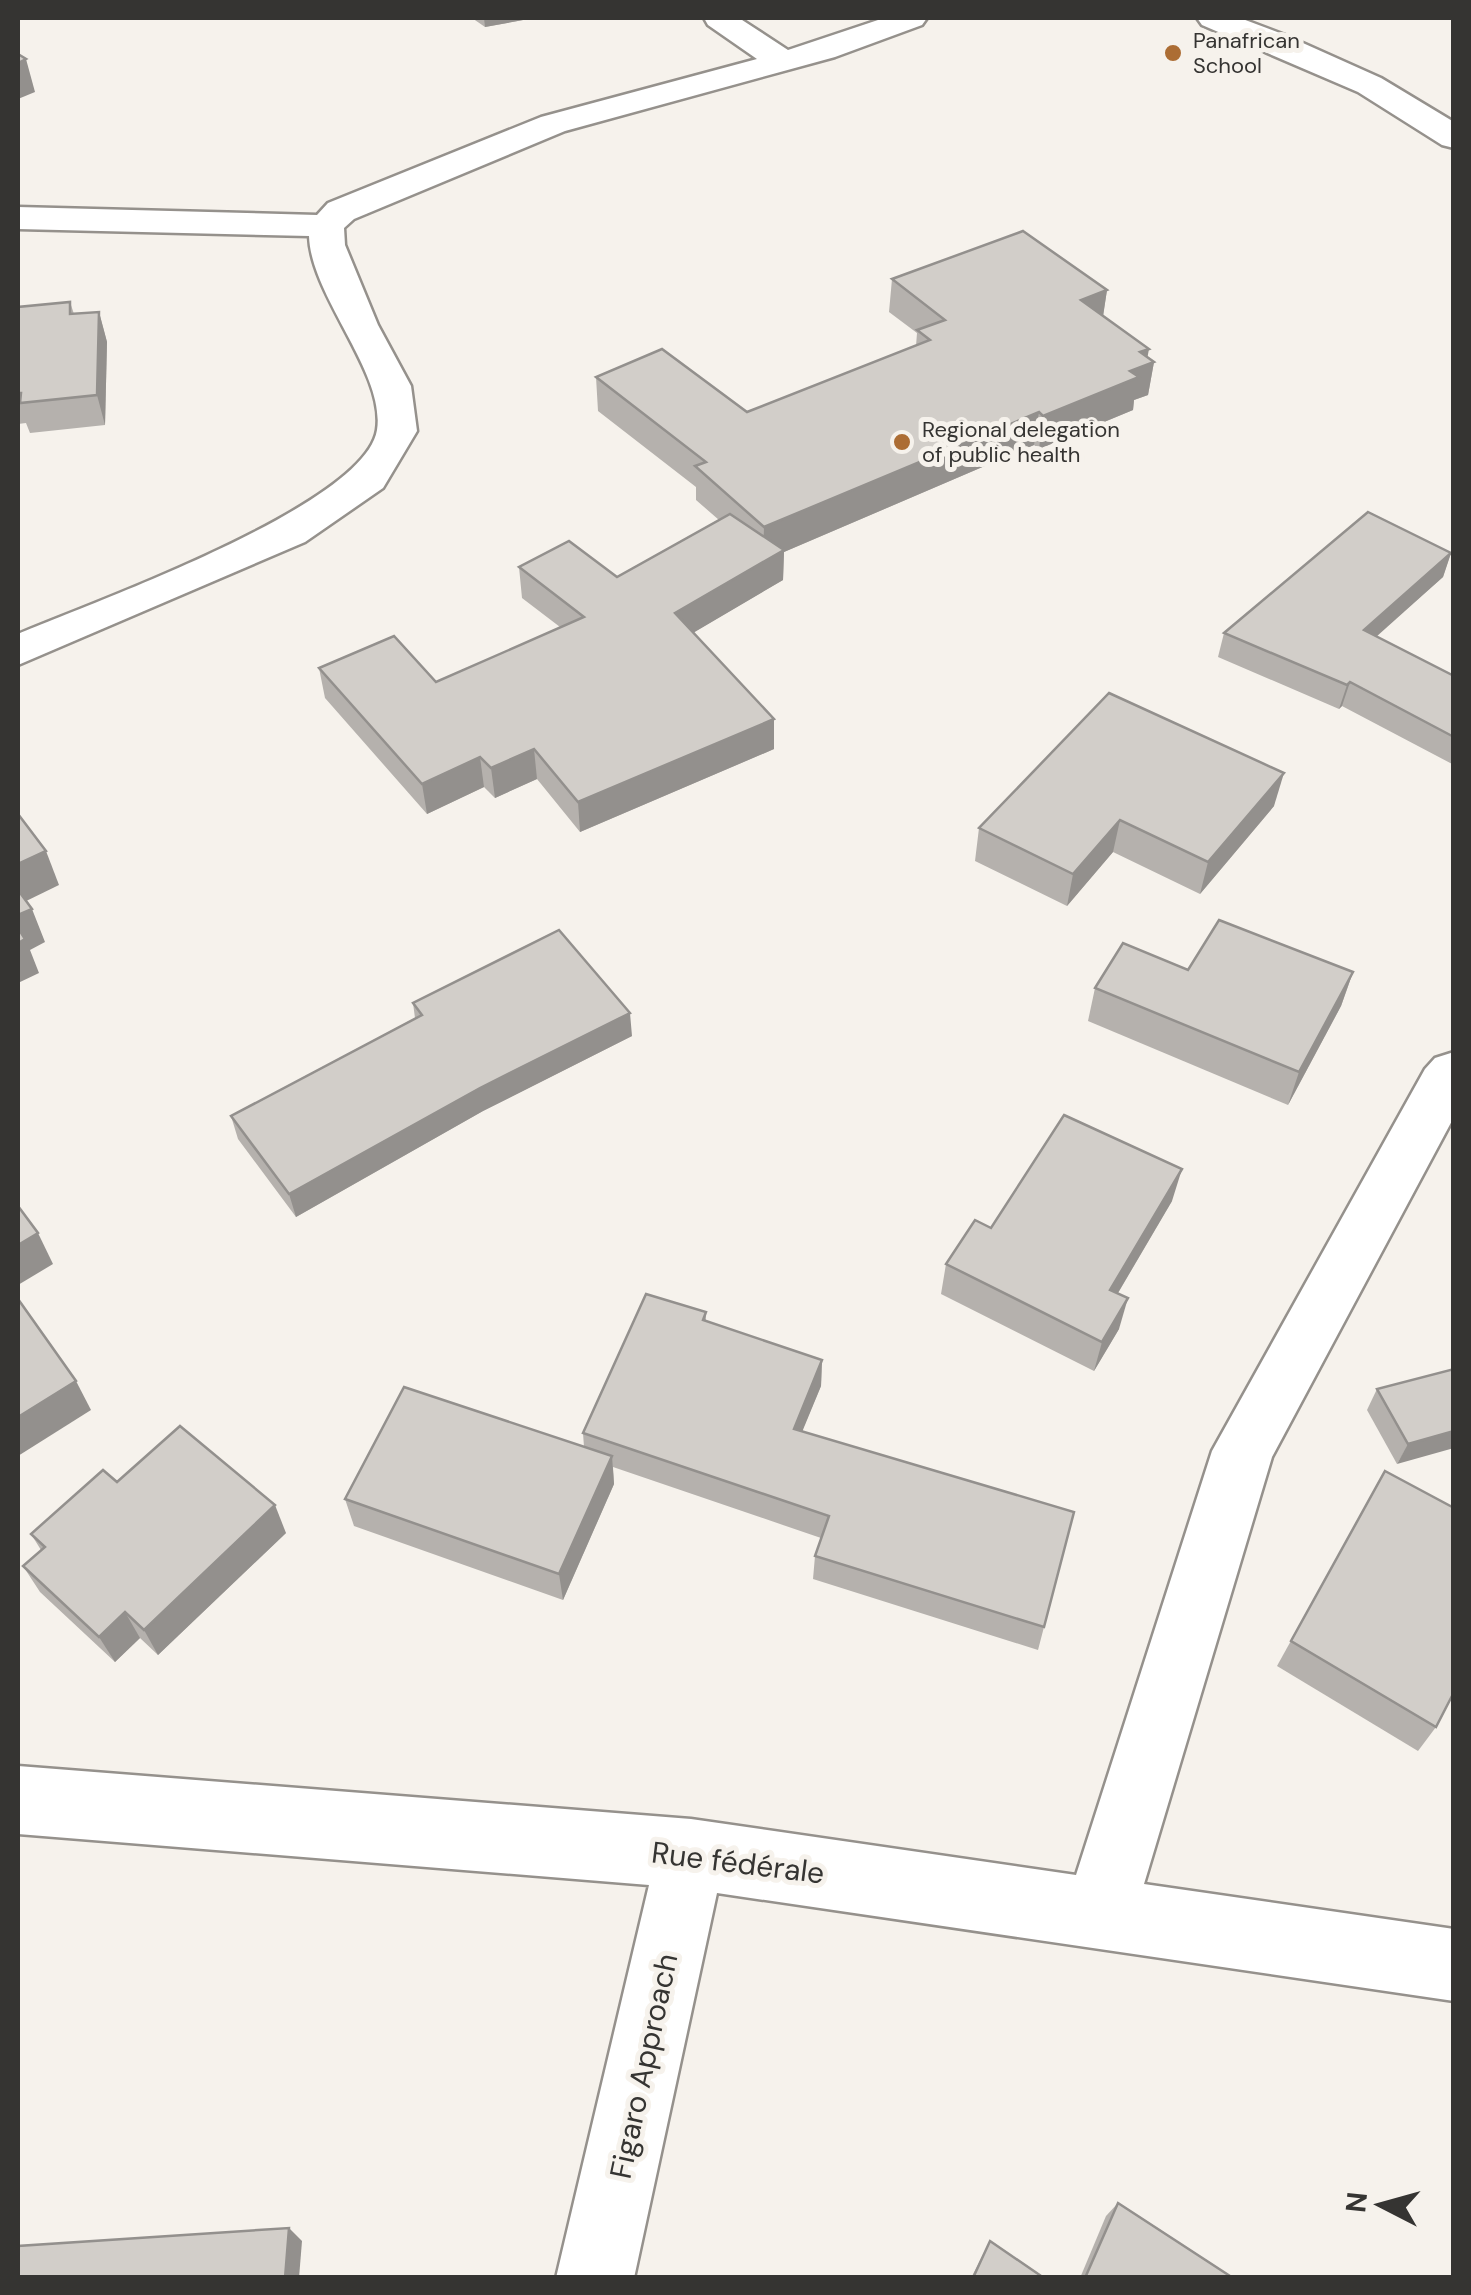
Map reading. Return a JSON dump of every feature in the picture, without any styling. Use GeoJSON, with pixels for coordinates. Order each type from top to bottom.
{"type":"FeatureCollection","features":[{"type":"Feature","properties":{"kind":"street"},"geometry":{"type":"LineString","coordinates":[[719,18],[782,61]]}},
{"type":"Feature","properties":{"kind":"street"},"geometry":{"type":"LineString","coordinates":[[18,651],[290,533],[368,479],[397,431],[391,386],[359,325],[326,245],[326,226],[341,211],[554,124],[782,61],[912,18]]}},
{"type":"Feature","properties":{"kind":"street"},"geometry":{"type":"LineString","coordinates":[[1212,18],[1420,112],[1454,138]]}},
{"type":"Feature","properties":{"kind":"street"},"geometry":{"type":"LineString","coordinates":[[1420,112],[1454,100]]}},
{"type":"Feature","properties":{"kind":"street"},"geometry":{"type":"LineString","coordinates":[[18,218],[326,226]]}},
{"type":"Feature","properties":{"kind":"street"},"geometry":{"type":"LineString","coordinates":[[1099,1915],[1243,1451],[1444,1084],[1454,1073]]}},
{"type":"Feature","properties":{"kind":"street","name":"Rue fédérale"},"geometry":{"type":"LineString","coordinates":[[18,1800],[691,1854],[1454,1965]]}},
{"type":"Feature","properties":{"kind":"street","name":"Figaro Approach"},"geometry":{"type":"LineString","coordinates":[[595,2278],[691,1854]]}},
{"type":"Feature","properties":{"kind":"building"},"geometry":{"type":"Polygon","coordinates":[[[1023,231],[1107,290],[1081,300],[1149,349],[1140,352],[1154,362],[1130,371],[1139,377],[1043,416],[1039,412],[764,527],[695,466],[706,462],[596,377],[662,349],[747,412],[930,340],[917,330],[945,320],[892,279],[1023,231]]]}},
{"type":"Feature","properties":{"kind":"building"},"geometry":{"type":"Polygon","coordinates":[[[70,302],[70,314],[99,312],[97,395],[20,403],[18,307],[70,302]]]}},
{"type":"Feature","properties":{"kind":"building"},"geometry":{"type":"Polygon","coordinates":[[[1368,512],[1451,553],[1364,630],[1454,676],[1454,737],[1350,682],[1347,685],[1224,633],[1368,512]]]}},
{"type":"Feature","properties":{"kind":"building"},"geometry":{"type":"Polygon","coordinates":[[[730,514],[784,550],[675,613],[774,719],[578,802],[534,749],[491,768],[480,757],[422,784],[319,668],[394,636],[436,682],[584,617],[519,567],[569,541],[617,577],[730,514]]]}},
{"type":"Feature","properties":{"kind":"building"},"geometry":{"type":"Polygon","coordinates":[[[1109,693],[1284,773],[1208,862],[1120,820],[1073,874],[979,828],[1109,693]]]}},
{"type":"Feature","properties":{"kind":"building"},"geometry":{"type":"Polygon","coordinates":[[[18,814],[46,851],[18,864],[18,814]]]}},
{"type":"Feature","properties":{"kind":"building"},"geometry":{"type":"Polygon","coordinates":[[[18,890],[32,909],[18,915],[18,890]]]}},
{"type":"Feature","properties":{"kind":"building"},"geometry":{"type":"Polygon","coordinates":[[[1219,920],[1353,972],[1299,1072],[1095,988],[1123,943],[1188,970],[1219,920]]]}},
{"type":"Feature","properties":{"kind":"building"},"geometry":{"type":"Polygon","coordinates":[[[559,930],[630,1013],[480,1088],[289,1194],[231,1116],[422,1015],[413,1003],[559,930]]]}},
{"type":"Feature","properties":{"kind":"building"},"geometry":{"type":"Polygon","coordinates":[[[1064,1115],[1182,1169],[1110,1290],[1128,1298],[1102,1342],[946,1264],[975,1220],[991,1228],[1064,1115]]]}},
{"type":"Feature","properties":{"kind":"building"},"geometry":{"type":"Polygon","coordinates":[[[18,1206],[38,1233],[18,1245],[18,1206]]]}},
{"type":"Feature","properties":{"kind":"building"},"geometry":{"type":"Polygon","coordinates":[[[646,1294],[706,1312],[703,1320],[822,1360],[794,1429],[1074,1512],[1044,1627],[815,1556],[829,1516],[583,1433],[646,1294]]]}},
{"type":"Feature","properties":{"kind":"building"},"geometry":{"type":"Polygon","coordinates":[[[18,1299],[76,1381],[18,1417],[18,1299]]]}},
{"type":"Feature","properties":{"kind":"building"},"geometry":{"type":"Polygon","coordinates":[[[1454,1369],[1454,1431],[1408,1444],[1377,1389],[1454,1369]]]}},
{"type":"Feature","properties":{"kind":"building"},"geometry":{"type":"Polygon","coordinates":[[[404,1387],[612,1456],[559,1574],[345,1499],[404,1387]]]}},
{"type":"Feature","properties":{"kind":"building"},"geometry":{"type":"Polygon","coordinates":[[[180,1426],[275,1505],[144,1630],[125,1612],[99,1637],[23,1566],[45,1547],[31,1534],[103,1470],[117,1482],[180,1426]]]}},
{"type":"Feature","properties":{"kind":"building"},"geometry":{"type":"Polygon","coordinates":[[[1385,1471],[1454,1508],[1454,1692],[1436,1727],[1291,1641],[1385,1471]]]}},
{"type":"Feature","properties":{"kind":"building"},"geometry":{"type":"Polygon","coordinates":[[[1118,2203],[1233,2278],[1085,2278],[1118,2203]]]}},
{"type":"Feature","properties":{"kind":"building"},"geometry":{"type":"Polygon","coordinates":[[[289,2228],[285,2278],[18,2278],[18,2246],[289,2228]]]}},
{"type":"Feature","properties":{"kind":"building"},"geometry":{"type":"Polygon","coordinates":[[[990,2241],[1044,2278],[973,2278],[990,2241]]]}},
{"type":"Feature","properties":{"kind":"place","name":"Panafrican School"},"geometry":{"type":"Point","coordinates":[1173,53]}},
{"type":"Feature","properties":{"kind":"place","name":"Regional delegation of public health"},"geometry":{"type":"Point","coordinates":[902,442]}}]}
